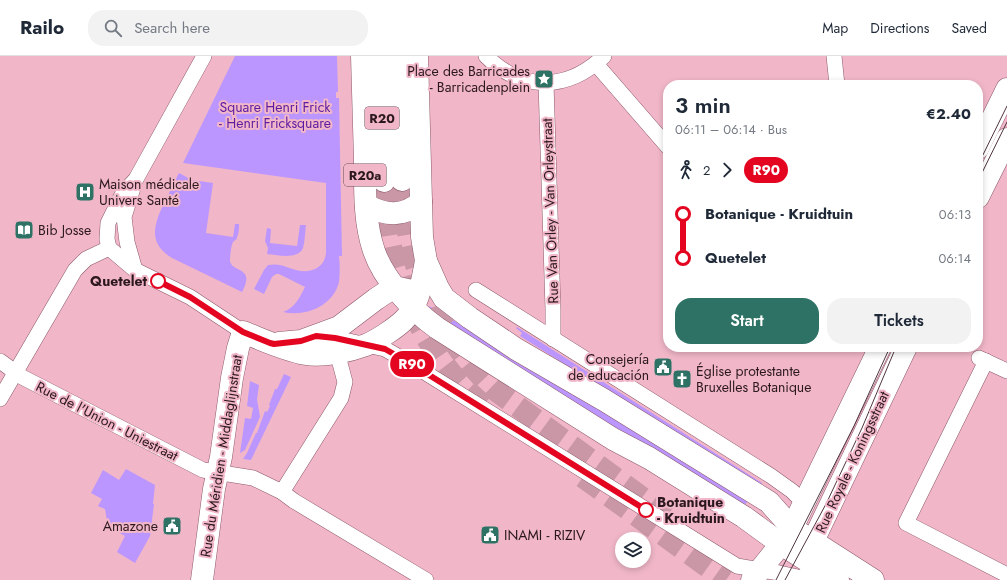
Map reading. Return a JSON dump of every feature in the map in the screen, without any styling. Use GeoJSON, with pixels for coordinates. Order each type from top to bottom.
{"type":"FeatureCollection","features":[{"type":"Feature","properties":{"kind":"main road","name":"R20a"},"geometry":{"type":"LineString","coordinates":[[362,56],[366,205],[370,236],[374,251],[394,287],[416,300]]}},
{"type":"Feature","properties":{"kind":"main road","name":"R20"},"geometry":{"type":"LineString","coordinates":[[380,56],[393,181],[397,56]]}},
{"type":"Feature","properties":{"kind":"main road"},"geometry":{"type":"LineString","coordinates":[[417,56],[422,237],[426,261],[444,298],[511,346],[604,400],[768,502],[810,575],[838,580]]}},
{"type":"Feature","properties":{"kind":"main road"},"geometry":{"type":"LineString","coordinates":[[983,138],[1007,89]]}},
{"type":"Feature","properties":{"kind":"main road"},"geometry":{"type":"LineString","coordinates":[[983,187],[1007,139]]}},
{"type":"Feature","properties":{"kind":"main road"},"geometry":{"type":"LineString","coordinates":[[366,205],[384,213],[393,214],[410,210],[421,202]]}},
{"type":"Feature","properties":{"kind":"main road"},"geometry":{"type":"LineString","coordinates":[[243,332],[306,354],[337,352],[366,345],[385,334],[404,320],[416,300],[426,261]]}},
{"type":"Feature","properties":{"kind":"main road"},"geometry":{"type":"LineString","coordinates":[[274,344],[301,341],[340,327],[394,287]]}},
{"type":"Feature","properties":{"kind":"main road"},"geometry":{"type":"LineString","coordinates":[[416,300],[444,298]]}},
{"type":"Feature","properties":{"kind":"main road"},"geometry":{"type":"LineString","coordinates":[[416,300],[429,322],[613,439],[649,458],[755,524],[787,536],[816,543],[873,580]]}},
{"type":"Feature","properties":{"kind":"main road","name":"Rue du Méridien - Middaglijnstraat"},"geometry":{"type":"LineString","coordinates":[[202,580],[214,489],[221,457],[232,378],[243,332]]}},
{"type":"Feature","properties":{"kind":"main road","name":"Rue Royale - Koningsstraat"},"geometry":{"type":"LineString","coordinates":[[756,575],[787,536],[799,498],[877,352]]}},
{"type":"Feature","properties":{"kind":"main road","name":"Rue Royale - Koningsstraat"},"geometry":{"type":"LineString","coordinates":[[810,575],[816,535],[904,352]]}},
{"type":"Feature","properties":{"kind":"street"},"geometry":{"type":"LineString","coordinates":[[135,270],[127,242],[124,217],[136,179],[204,56]]}},
{"type":"Feature","properties":{"kind":"street"},"geometry":{"type":"LineString","coordinates":[[486,56],[502,70],[512,76],[534,82],[546,83],[573,78],[588,70],[600,60],[663,141]]}},
{"type":"Feature","properties":{"kind":"street"},"geometry":{"type":"LineString","coordinates":[[834,56],[836,80]]}},
{"type":"Feature","properties":{"kind":"street","name":"Rue Van Orley - Van Orleystraat"},"geometry":{"type":"LineString","coordinates":[[546,83],[553,339]]}},
{"type":"Feature","properties":{"kind":"street"},"geometry":{"type":"LineString","coordinates":[[136,179],[123,193],[108,223],[107,239],[109,248],[135,270],[190,297],[243,332]]}},
{"type":"Feature","properties":{"kind":"street"},"geometry":{"type":"LineString","coordinates":[[0,399],[75,270],[86,259],[109,248]]}},
{"type":"Feature","properties":{"kind":"street"},"geometry":{"type":"LineString","coordinates":[[476,290],[771,476],[799,498]]}},
{"type":"Feature","properties":{"kind":"street"},"geometry":{"type":"LineString","coordinates":[[316,336],[335,338],[385,349],[736,566],[756,575],[810,575]]}},
{"type":"Feature","properties":{"kind":"street"},"geometry":{"type":"LineString","coordinates":[[282,492],[340,398],[345,382],[337,352]]}},
{"type":"Feature","properties":{"kind":"street"},"geometry":{"type":"LineString","coordinates":[[1001,576],[906,523],[982,359],[1007,371]]}},
{"type":"Feature","properties":{"kind":"street","name":"Rue de l'Union - Uniestraat"},"geometry":{"type":"LineString","coordinates":[[0,361],[22,377],[203,470],[252,478],[282,492],[294,502],[426,580]]}},
{"type":"Feature","properties":{"kind":"green space","name":"Square Henri Frick - Henri Fricksquare"},"geometry":{"type":"Polygon","coordinates":[[[235,56],[337,56],[338,92],[336,92],[336,98],[339,98],[342,256],[339,256],[339,282],[336,290],[331,298],[325,303],[309,311],[301,313],[283,312],[294,305],[305,287],[279,274],[272,277],[264,294],[254,289],[268,265],[275,264],[298,270],[310,271],[317,268],[322,263],[326,253],[326,183],[183,163],[235,56]]]}},
{"type":"Feature","properties":{"kind":"green space"},"geometry":{"type":"Polygon","coordinates":[[[179,173],[192,180],[213,183],[206,233],[233,237],[235,224],[239,224],[237,239],[233,242],[230,254],[230,261],[232,265],[245,274],[246,284],[242,292],[172,258],[159,246],[155,232],[156,225],[161,209],[179,173]]]}},
{"type":"Feature","properties":{"kind":"green space"},"geometry":{"type":"Polygon","coordinates":[[[300,225],[306,225],[304,245],[300,252],[287,256],[267,254],[268,248],[265,241],[267,228],[271,229],[270,243],[297,246],[300,225]]]}},
{"type":"Feature","properties":{"kind":"green space"},"geometry":{"type":"Polygon","coordinates":[[[426,307],[434,308],[520,362],[749,499],[745,505],[653,448],[617,430],[442,322],[426,307]]]}},
{"type":"Feature","properties":{"kind":"green space"},"geometry":{"type":"Polygon","coordinates":[[[517,327],[762,483],[759,487],[520,336],[522,333],[516,328],[517,327]]]}},
{"type":"Feature","properties":{"kind":"green space"},"geometry":{"type":"Polygon","coordinates":[[[284,374],[291,377],[251,460],[243,459],[257,433],[265,411],[267,412],[270,406],[269,405],[275,389],[277,389],[284,374]]]}},
{"type":"Feature","properties":{"kind":"green space"},"geometry":{"type":"Polygon","coordinates":[[[250,381],[259,385],[257,399],[260,417],[245,450],[240,453],[245,418],[251,419],[253,408],[247,406],[250,381]]]}},
{"type":"Feature","properties":{"kind":"green space"},"geometry":{"type":"Polygon","coordinates":[[[126,469],[155,485],[150,536],[135,563],[117,552],[125,536],[103,524],[107,521],[105,509],[98,506],[102,499],[91,493],[103,470],[119,480],[126,469]]]}},
{"type":"Feature","properties":{"kind":"tunnel"},"geometry":{"type":"LineString","coordinates":[[402,180],[408,232],[419,275],[439,318],[465,357],[495,390],[667,516]]}},
{"type":"Feature","properties":{"kind":"tunnel"},"geometry":{"type":"LineString","coordinates":[[384,181],[392,251],[406,296],[416,318],[441,359],[456,378],[472,395],[490,410]]}},
{"type":"Feature","properties":{"kind":"tunnel"},"geometry":{"type":"LineString","coordinates":[[583,477],[726,580]]}},
{"type":"Feature","properties":{"kind":"tram line"},"geometry":{"type":"LineString","coordinates":[[983,155],[1007,106]]}},
{"type":"Feature","properties":{"kind":"tram line"},"geometry":{"type":"LineString","coordinates":[[983,171],[1007,122]]}},
{"type":"Feature","properties":{"kind":"tram line"},"geometry":{"type":"LineString","coordinates":[[776,580],[854,426],[888,352]]}},
{"type":"Feature","properties":{"kind":"tram line"},"geometry":{"type":"LineString","coordinates":[[785,580],[826,504],[862,428],[894,352]]}},
{"type":"Feature","properties":{"kind":"bus line","name":"R90"},"geometry":{"type":"LineString","coordinates":[[158,281],[190,297],[243,332],[270,343],[274,344],[301,341],[316,336],[335,338],[385,349],[646,510]]}},
{"type":"Feature","properties":{"kind":"place","name":"Place des Barricades - Barricadenplein"},"geometry":{"type":"Point","coordinates":[544,79]}},
{"type":"Feature","properties":{"kind":"place","name":"Maison médicale Univers Santé"},"geometry":{"type":"Point","coordinates":[85,192]}},
{"type":"Feature","properties":{"kind":"place","name":"Bib Josse"},"geometry":{"type":"Point","coordinates":[24,230]}},
{"type":"Feature","properties":{"kind":"place","name":"Quetelet"},"geometry":{"type":"Point","coordinates":[158,281]}},
{"type":"Feature","properties":{"kind":"place","name":"Consejería de educación"},"geometry":{"type":"Point","coordinates":[663,367]}},
{"type":"Feature","properties":{"kind":"place","name":"Église protestante Bruxelles Botanique"},"geometry":{"type":"Point","coordinates":[682,379]}},
{"type":"Feature","properties":{"kind":"place","name":"Botanique - Kruidtuin"},"geometry":{"type":"Point","coordinates":[646,510]}},
{"type":"Feature","properties":{"kind":"place","name":"Amazone"},"geometry":{"type":"Point","coordinates":[172,526]}},
{"type":"Feature","properties":{"kind":"place","name":"INAMI - RIZIV"},"geometry":{"type":"Point","coordinates":[490,535]}}]}
